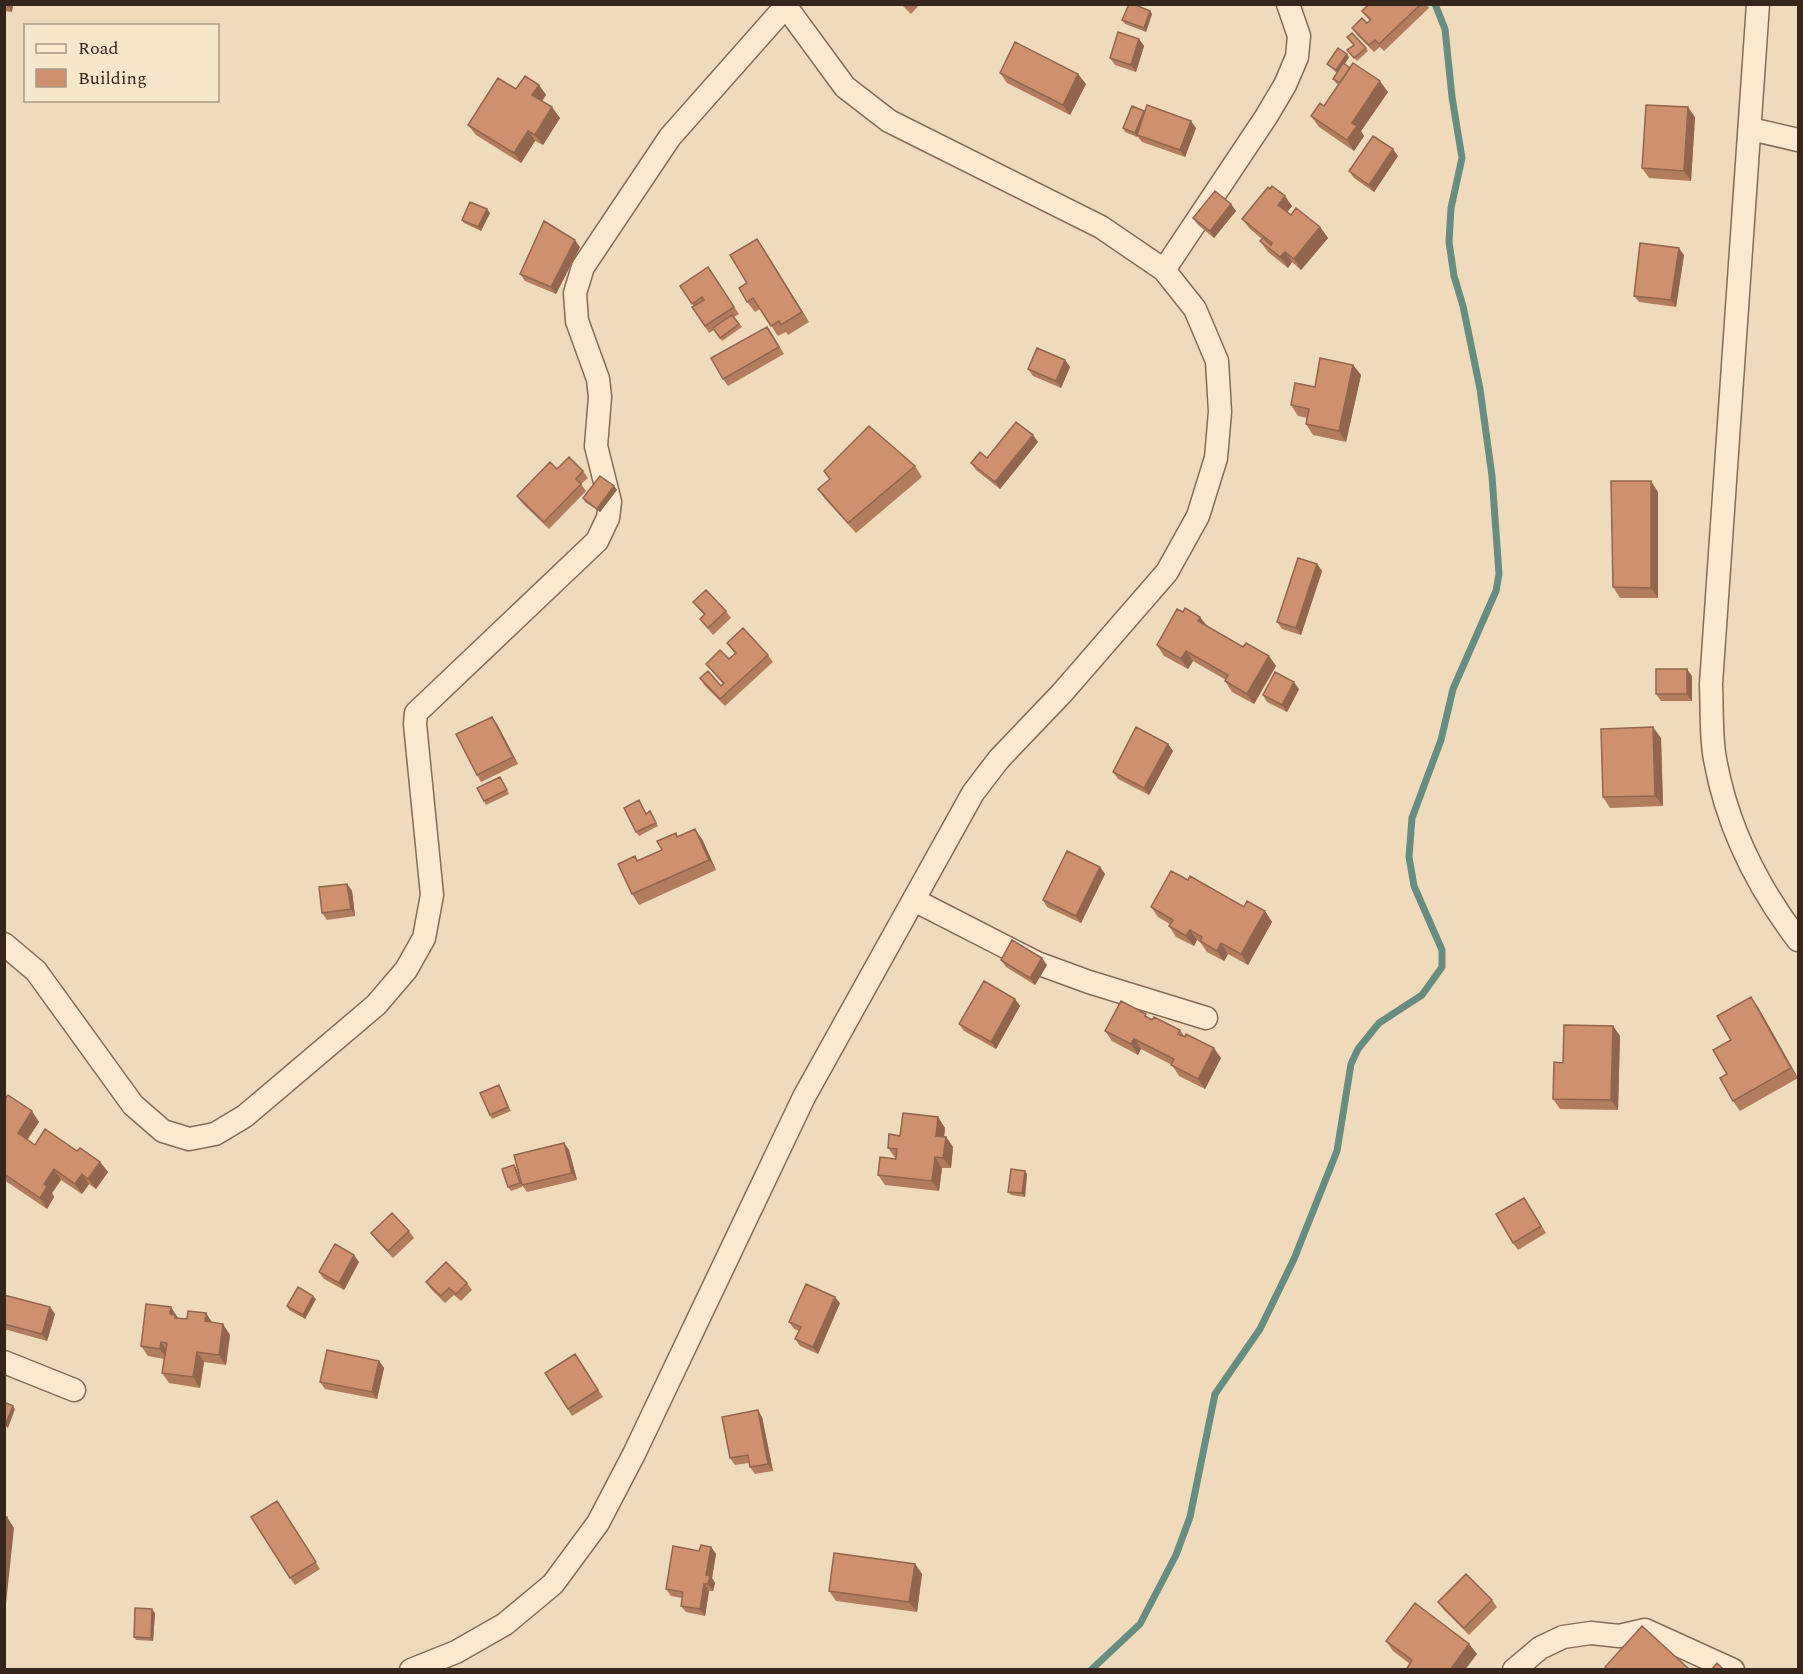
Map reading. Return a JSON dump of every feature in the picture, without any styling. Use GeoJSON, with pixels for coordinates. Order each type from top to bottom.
{"type":"FeatureCollection","features":[{"type":"Feature","properties":{"kind":"street"},"geometry":{"type":"LineString","coordinates":[[1164,270],[1285,85],[1297,57],[1299,36],[1288,4]]}},
{"type":"Feature","properties":{"kind":"street"},"geometry":{"type":"LineString","coordinates":[[1758,4],[1751,129],[1739,245],[1711,684],[1714,751],[1725,804],[1749,861],[1775,910],[1798,940]]}},
{"type":"Feature","properties":{"kind":"street"},"geometry":{"type":"LineString","coordinates":[[4,944],[36,971],[133,1105],[163,1131],[189,1139],[215,1134],[245,1116],[376,1005],[406,970],[424,938],[432,895],[415,724],[416,713],[597,541],[608,518],[608,488],[598,464],[596,446],[600,397],[598,379],[577,321],[575,293],[583,267],[670,137],[785,5],[845,87],[889,121],[1101,227],[1164,270],[1195,309],[1217,361],[1220,412],[1216,458],[1198,516],[1167,572],[1062,693],[999,759],[973,793],[804,1097],[634,1454],[598,1523],[553,1584],[506,1624],[456,1652],[411,1670]]}},
{"type":"Feature","properties":{"kind":"street"},"geometry":{"type":"LineString","coordinates":[[1751,129],[1798,140]]}},
{"type":"Feature","properties":{"kind":"street"},"geometry":{"type":"LineString","coordinates":[[914,900],[1037,963],[1206,1018]]}},
{"type":"Feature","properties":{"kind":"street"},"geometry":{"type":"LineString","coordinates":[[4,1362],[74,1390]]}},
{"type":"Feature","properties":{"kind":"street"},"geometry":{"type":"LineString","coordinates":[[1514,1670],[1540,1648],[1563,1636],[1591,1633],[1618,1636],[1645,1630],[1733,1670]]}},
{"type":"Feature","properties":{"kind":"building"},"geometry":{"type":"Polygon","coordinates":[[[1129,4],[1150,11],[1144,28],[1122,20],[1129,4]]]}},
{"type":"Feature","properties":{"kind":"building"},"geometry":{"type":"Polygon","coordinates":[[[1369,4],[1421,4],[1379,44],[1375,40],[1369,45],[1352,28],[1362,18],[1367,23],[1371,20],[1362,11],[1369,4]]]}},
{"type":"Feature","properties":{"kind":"building"},"geometry":{"type":"Polygon","coordinates":[[[1118,32],[1139,39],[1131,65],[1110,58],[1118,32]]]}},
{"type":"Feature","properties":{"kind":"building"},"geometry":{"type":"Polygon","coordinates":[[[1352,33],[1366,48],[1354,58],[1347,50],[1354,45],[1347,37],[1352,33]]]}},
{"type":"Feature","properties":{"kind":"building"},"geometry":{"type":"Polygon","coordinates":[[[1015,42],[1078,74],[1063,105],[1000,73],[1015,42]]]}},
{"type":"Feature","properties":{"kind":"building"},"geometry":{"type":"Polygon","coordinates":[[[1338,48],[1347,54],[1336,70],[1327,64],[1338,48]]]}},
{"type":"Feature","properties":{"kind":"building"},"geometry":{"type":"Polygon","coordinates":[[[1343,63],[1350,68],[1340,83],[1333,79],[1343,63]]]}},
{"type":"Feature","properties":{"kind":"building"},"geometry":{"type":"Polygon","coordinates":[[[1353,63],[1380,81],[1352,123],[1357,126],[1347,140],[1311,116],[1320,103],[1324,106],[1353,63]]]}},
{"type":"Feature","properties":{"kind":"building"},"geometry":{"type":"Polygon","coordinates":[[[525,76],[539,85],[532,95],[552,107],[535,135],[528,131],[514,153],[468,125],[498,78],[516,89],[525,76]]]}},
{"type":"Feature","properties":{"kind":"building"},"geometry":{"type":"Polygon","coordinates":[[[1147,105],[1191,121],[1180,150],[1137,135],[1147,105]]]}},
{"type":"Feature","properties":{"kind":"building"},"geometry":{"type":"Polygon","coordinates":[[[1646,105],[1688,107],[1684,171],[1642,168],[1646,105]]]}},
{"type":"Feature","properties":{"kind":"building"},"geometry":{"type":"Polygon","coordinates":[[[1132,106],[1144,111],[1135,133],[1123,128],[1132,106]]]}},
{"type":"Feature","properties":{"kind":"building"},"geometry":{"type":"Polygon","coordinates":[[[1373,136],[1393,149],[1369,185],[1349,171],[1373,136]]]}},
{"type":"Feature","properties":{"kind":"building"},"geometry":{"type":"Polygon","coordinates":[[[1272,186],[1285,196],[1278,205],[1291,215],[1296,208],[1320,227],[1294,259],[1285,252],[1280,257],[1260,241],[1263,238],[1271,245],[1272,243],[1242,219],[1268,187],[1270,189],[1272,186]]]}},
{"type":"Feature","properties":{"kind":"building"},"geometry":{"type":"Polygon","coordinates":[[[1215,191],[1231,204],[1210,231],[1193,218],[1215,191]]]}},
{"type":"Feature","properties":{"kind":"building"},"geometry":{"type":"Polygon","coordinates":[[[470,202],[487,209],[478,227],[462,220],[470,202]]]}},
{"type":"Feature","properties":{"kind":"building"},"geometry":{"type":"Polygon","coordinates":[[[544,221],[575,240],[551,287],[520,274],[544,221]]]}},
{"type":"Feature","properties":{"kind":"building"},"geometry":{"type":"Polygon","coordinates":[[[757,239],[802,312],[781,325],[779,321],[771,326],[753,298],[747,302],[739,288],[747,283],[730,255],[757,239]]]}},
{"type":"Feature","properties":{"kind":"building"},"geometry":{"type":"Polygon","coordinates":[[[1640,243],[1679,248],[1671,300],[1634,296],[1640,243]]]}},
{"type":"Feature","properties":{"kind":"building"},"geometry":{"type":"Polygon","coordinates":[[[708,267],[734,307],[705,326],[692,307],[704,300],[702,297],[692,304],[680,286],[708,267]]]}},
{"type":"Feature","properties":{"kind":"building"},"geometry":{"type":"Polygon","coordinates":[[[732,315],[739,324],[720,338],[713,328],[732,315]]]}},
{"type":"Feature","properties":{"kind":"building"},"geometry":{"type":"Polygon","coordinates":[[[767,327],[779,347],[723,379],[711,358],[767,327]]]}},
{"type":"Feature","properties":{"kind":"building"},"geometry":{"type":"Polygon","coordinates":[[[1037,348],[1065,360],[1056,381],[1028,369],[1037,348]]]}},
{"type":"Feature","properties":{"kind":"building"},"geometry":{"type":"Polygon","coordinates":[[[1320,358],[1353,365],[1339,431],[1306,424],[1309,409],[1291,405],[1295,383],[1315,387],[1320,358]]]}},
{"type":"Feature","properties":{"kind":"building"},"geometry":{"type":"Polygon","coordinates":[[[1016,422],[1033,435],[995,482],[971,463],[980,452],[987,458],[1016,422]]]}},
{"type":"Feature","properties":{"kind":"building"},"geometry":{"type":"Polygon","coordinates":[[[869,426],[915,466],[848,523],[818,489],[830,479],[824,471],[869,426]]]}},
{"type":"Feature","properties":{"kind":"building"},"geometry":{"type":"Polygon","coordinates":[[[569,457],[583,471],[576,479],[581,484],[544,522],[517,496],[550,462],[557,469],[569,457]]]}},
{"type":"Feature","properties":{"kind":"building"},"geometry":{"type":"Polygon","coordinates":[[[600,476],[614,486],[597,509],[583,498],[600,476]]]}},
{"type":"Feature","properties":{"kind":"building"},"geometry":{"type":"Polygon","coordinates":[[[1611,481],[1651,481],[1651,588],[1613,587],[1611,481]]]}},
{"type":"Feature","properties":{"kind":"building"},"geometry":{"type":"Polygon","coordinates":[[[1298,558],[1317,564],[1296,628],[1277,622],[1298,558]]]}},
{"type":"Feature","properties":{"kind":"building"},"geometry":{"type":"Polygon","coordinates":[[[706,590],[726,611],[708,628],[700,619],[705,614],[693,602],[706,590]]]}},
{"type":"Feature","properties":{"kind":"building"},"geometry":{"type":"Polygon","coordinates":[[[1185,608],[1200,617],[1198,621],[1243,647],[1246,643],[1269,656],[1247,694],[1225,681],[1228,675],[1186,651],[1181,659],[1157,645],[1177,609],[1183,612],[1185,608]]]}},
{"type":"Feature","properties":{"kind":"building"},"geometry":{"type":"Polygon","coordinates":[[[743,628],[768,655],[720,699],[700,678],[708,671],[721,686],[724,683],[706,664],[720,650],[729,659],[736,653],[727,643],[743,628]]]}},
{"type":"Feature","properties":{"kind":"building"},"geometry":{"type":"Polygon","coordinates":[[[1656,669],[1687,669],[1687,694],[1656,694],[1656,669]]]}},
{"type":"Feature","properties":{"kind":"building"},"geometry":{"type":"Polygon","coordinates":[[[1275,672],[1294,682],[1282,705],[1263,695],[1275,672]]]}},
{"type":"Feature","properties":{"kind":"building"},"geometry":{"type":"Polygon","coordinates":[[[492,717],[513,757],[477,775],[456,734],[492,717]]]}},
{"type":"Feature","properties":{"kind":"building"},"geometry":{"type":"Polygon","coordinates":[[[1136,727],[1168,744],[1144,788],[1113,772],[1136,727]]]}},
{"type":"Feature","properties":{"kind":"building"},"geometry":{"type":"Polygon","coordinates":[[[1653,727],[1655,796],[1603,797],[1601,729],[1653,727]]]}},
{"type":"Feature","properties":{"kind":"building"},"geometry":{"type":"Polygon","coordinates":[[[500,777],[507,790],[484,801],[477,788],[500,777]]]}},
{"type":"Feature","properties":{"kind":"building"},"geometry":{"type":"Polygon","coordinates":[[[639,800],[646,814],[650,811],[656,823],[636,832],[624,808],[639,800]]]}},
{"type":"Feature","properties":{"kind":"building"},"geometry":{"type":"Polygon","coordinates":[[[695,829],[709,860],[632,894],[618,864],[635,856],[637,861],[662,850],[657,841],[676,833],[677,837],[695,829]]]}},
{"type":"Feature","properties":{"kind":"building"},"geometry":{"type":"Polygon","coordinates":[[[1067,851],[1100,867],[1076,916],[1043,900],[1067,851]]]}},
{"type":"Feature","properties":{"kind":"building"},"geometry":{"type":"Polygon","coordinates":[[[1171,871],[1188,880],[1190,876],[1244,907],[1247,901],[1265,911],[1241,954],[1221,943],[1217,951],[1200,941],[1202,937],[1190,930],[1186,936],[1169,926],[1173,920],[1151,907],[1171,871]]]}},
{"type":"Feature","properties":{"kind":"building"},"geometry":{"type":"Polygon","coordinates":[[[347,884],[351,909],[322,913],[319,887],[347,884]]]}},
{"type":"Feature","properties":{"kind":"building"},"geometry":{"type":"Polygon","coordinates":[[[1012,940],[1042,958],[1030,978],[1001,960],[1012,940]]]}},
{"type":"Feature","properties":{"kind":"building"},"geometry":{"type":"Polygon","coordinates":[[[984,981],[1015,999],[991,1042],[959,1024],[984,981]]]}},
{"type":"Feature","properties":{"kind":"building"},"geometry":{"type":"Polygon","coordinates":[[[1751,997],[1791,1068],[1733,1101],[1720,1078],[1727,1074],[1713,1050],[1731,1040],[1717,1016],[1751,997]]]}},
{"type":"Feature","properties":{"kind":"building"},"geometry":{"type":"Polygon","coordinates":[[[1121,1001],[1146,1014],[1145,1016],[1152,1020],[1154,1017],[1180,1030],[1178,1034],[1185,1037],[1186,1034],[1214,1048],[1198,1079],[1171,1065],[1174,1059],[1134,1039],[1131,1044],[1105,1031],[1121,1001]]]}},
{"type":"Feature","properties":{"kind":"building"},"geometry":{"type":"Polygon","coordinates":[[[1564,1025],[1613,1026],[1611,1100],[1553,1099],[1554,1062],[1563,1063],[1564,1025]]]}},
{"type":"Feature","properties":{"kind":"building"},"geometry":{"type":"Polygon","coordinates":[[[499,1085],[508,1107],[490,1115],[480,1093],[499,1085]]]}},
{"type":"Feature","properties":{"kind":"building"},"geometry":{"type":"Polygon","coordinates":[[[8,1095],[32,1111],[18,1133],[35,1145],[45,1129],[77,1151],[80,1148],[100,1162],[88,1179],[82,1174],[75,1184],[54,1169],[44,1184],[47,1187],[40,1198],[4,1174],[4,1100],[8,1095]]]}},
{"type":"Feature","properties":{"kind":"building"},"geometry":{"type":"Polygon","coordinates":[[[903,1113],[938,1117],[936,1136],[946,1137],[943,1158],[935,1157],[932,1181],[878,1175],[880,1157],[896,1159],[897,1149],[888,1148],[889,1134],[900,1136],[903,1113]]]}},
{"type":"Feature","properties":{"kind":"building"},"geometry":{"type":"Polygon","coordinates":[[[564,1143],[572,1173],[522,1185],[514,1155],[564,1143]]]}},
{"type":"Feature","properties":{"kind":"building"},"geometry":{"type":"Polygon","coordinates":[[[514,1165],[520,1183],[508,1187],[502,1169],[514,1165]]]}},
{"type":"Feature","properties":{"kind":"building"},"geometry":{"type":"Polygon","coordinates":[[[1011,1169],[1025,1171],[1022,1193],[1008,1192],[1011,1169]]]}},
{"type":"Feature","properties":{"kind":"building"},"geometry":{"type":"Polygon","coordinates":[[[1524,1198],[1541,1226],[1513,1243],[1496,1214],[1524,1198]]]}},
{"type":"Feature","properties":{"kind":"building"},"geometry":{"type":"Polygon","coordinates":[[[392,1213],[409,1231],[388,1251],[371,1233],[392,1213]]]}},
{"type":"Feature","properties":{"kind":"building"},"geometry":{"type":"Polygon","coordinates":[[[335,1244],[354,1255],[339,1283],[319,1272],[335,1244]]]}},
{"type":"Feature","properties":{"kind":"building"},"geometry":{"type":"Polygon","coordinates":[[[446,1262],[467,1283],[456,1294],[449,1288],[441,1296],[426,1282],[446,1262]]]}},
{"type":"Feature","properties":{"kind":"building"},"geometry":{"type":"Polygon","coordinates":[[[806,1284],[835,1297],[813,1347],[795,1339],[801,1327],[789,1322],[806,1284]]]}},
{"type":"Feature","properties":{"kind":"building"},"geometry":{"type":"Polygon","coordinates":[[[298,1287],[313,1296],[303,1315],[287,1306],[298,1287]]]}},
{"type":"Feature","properties":{"kind":"building"},"geometry":{"type":"Polygon","coordinates":[[[4,1295],[50,1307],[42,1334],[4,1324],[4,1295]]]}},
{"type":"Feature","properties":{"kind":"building"},"geometry":{"type":"Polygon","coordinates":[[[146,1304],[171,1307],[170,1314],[175,1315],[175,1318],[187,1319],[188,1311],[206,1313],[205,1321],[223,1324],[219,1355],[197,1352],[193,1377],[162,1373],[167,1343],[161,1342],[160,1349],[141,1346],[146,1304]]]}},
{"type":"Feature","properties":{"kind":"building"},"geometry":{"type":"Polygon","coordinates":[[[327,1350],[379,1361],[372,1392],[320,1382],[327,1350]]]}},
{"type":"Feature","properties":{"kind":"building"},"geometry":{"type":"Polygon","coordinates":[[[575,1354],[598,1390],[568,1409],[545,1373],[575,1354]]]}},
{"type":"Feature","properties":{"kind":"building"},"geometry":{"type":"Polygon","coordinates":[[[4,1402],[13,1406],[5,1425],[4,1424],[4,1402]]]}},
{"type":"Feature","properties":{"kind":"building"},"geometry":{"type":"Polygon","coordinates":[[[758,1410],[768,1464],[750,1467],[748,1455],[730,1458],[722,1417],[758,1410]]]}},
{"type":"Feature","properties":{"kind":"building"},"geometry":{"type":"Polygon","coordinates":[[[277,1501],[316,1562],[290,1578],[251,1517],[277,1501]]]}},
{"type":"Feature","properties":{"kind":"building"},"geometry":{"type":"Polygon","coordinates":[[[4,1517],[7,1517],[4,1540],[4,1517]]]}},
{"type":"Feature","properties":{"kind":"building"},"geometry":{"type":"Polygon","coordinates":[[[701,1545],[711,1547],[706,1575],[710,1576],[708,1584],[704,1584],[700,1609],[681,1606],[683,1592],[666,1589],[673,1546],[699,1551],[701,1545]]]}},
{"type":"Feature","properties":{"kind":"building"},"geometry":{"type":"Polygon","coordinates":[[[834,1553],[915,1564],[909,1602],[829,1591],[834,1553]]]}},
{"type":"Feature","properties":{"kind":"building"},"geometry":{"type":"Polygon","coordinates":[[[1466,1574],[1492,1600],[1464,1628],[1438,1602],[1466,1574]]]}},
{"type":"Feature","properties":{"kind":"building"},"geometry":{"type":"Polygon","coordinates":[[[1415,1603],[1469,1644],[1450,1670],[1406,1670],[1412,1660],[1386,1641],[1415,1603]]]}},
{"type":"Feature","properties":{"kind":"building"},"geometry":{"type":"Polygon","coordinates":[[[135,1608],[152,1609],[151,1638],[134,1637],[135,1608]]]}},
{"type":"Feature","properties":{"kind":"building"},"geometry":{"type":"Polygon","coordinates":[[[1642,1626],[1690,1670],[1607,1670],[1605,1667],[1642,1626]]]}},
{"type":"Feature","properties":{"kind":"building"},"geometry":{"type":"Polygon","coordinates":[[[1717,1663],[1724,1670],[1711,1670],[1717,1663]]]}},
{"type":"Feature","properties":{"kind":"waterway"},"geometry":{"type":"LineString","coordinates":[[1091,1670],[1140,1624],[1176,1555],[1190,1517],[1215,1394],[1260,1329],[1294,1259],[1337,1151],[1351,1064],[1358,1049],[1379,1023],[1422,995],[1442,967],[1442,950],[1414,886],[1409,857],[1412,818],[1441,740],[1453,689],[1496,591],[1499,574],[1492,476],[1480,389],[1463,306],[1454,276],[1449,242],[1451,208],[1462,158],[1452,97],[1445,29],[1435,4]]}}]}
